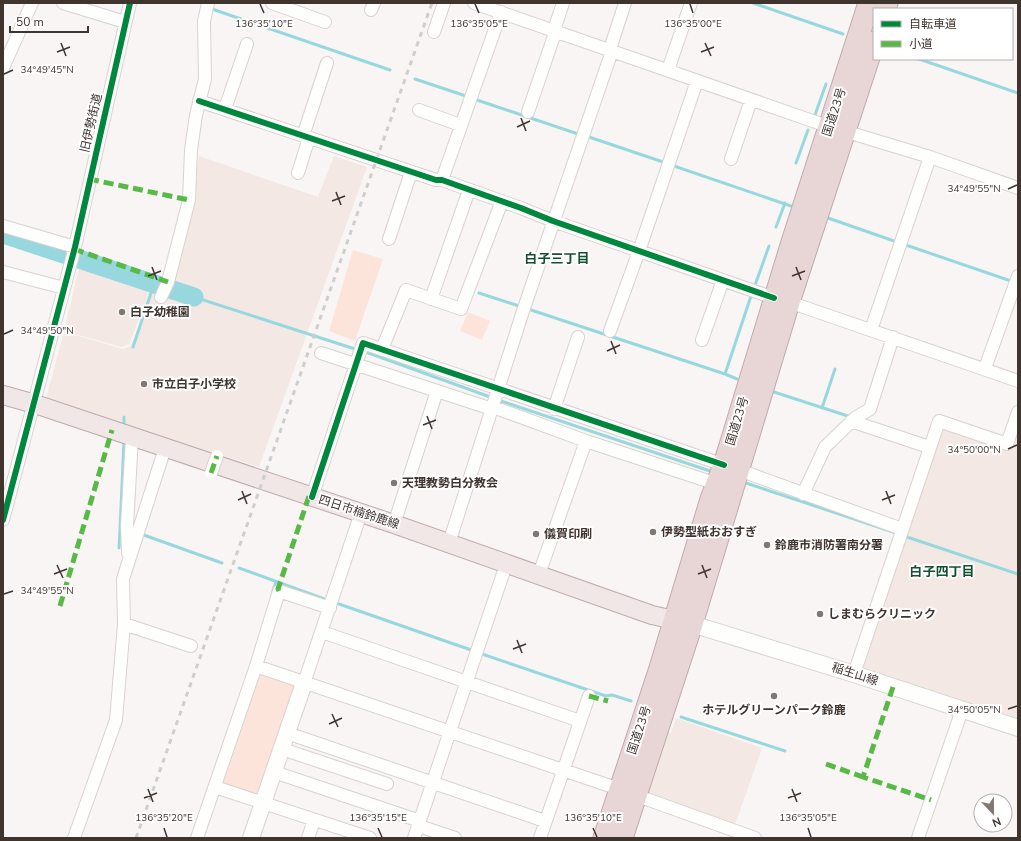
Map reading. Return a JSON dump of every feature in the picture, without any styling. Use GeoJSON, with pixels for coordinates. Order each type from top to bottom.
{"type":"FeatureCollection","features":[{"type":"Feature","properties":{"kind":"highway","name":"国道23号"},"geometry":{"type":"LineString","coordinates":[[837,129],[869,3]]}},
{"type":"Feature","properties":{"kind":"highway","name":"国道23号"},"geometry":{"type":"LineString","coordinates":[[604,838],[627,792],[729,475],[768,295],[873,44]]}},
{"type":"Feature","properties":{"kind":"highway","name":"国道23号"},"geometry":{"type":"LineString","coordinates":[[622,838],[627,792]]}},
{"type":"Feature","properties":{"kind":"main road","name":"四日市楠鈴鹿線"},"geometry":{"type":"LineString","coordinates":[[3,396],[35,404],[507,562],[652,615],[683,621]]}},
{"type":"Feature","properties":{"kind":"main road","name":"稲生山線"},"geometry":{"type":"LineString","coordinates":[[683,621],[854,674],[1018,728]]}},
{"type":"Feature","properties":{"kind":"main road"},"geometry":{"type":"LineString","coordinates":[[251,838],[304,683]]}},
{"type":"Feature","properties":{"kind":"street"},"geometry":{"type":"LineString","coordinates":[[3,68],[32,3]]}},
{"type":"Feature","properties":{"kind":"street"},"geometry":{"type":"LineString","coordinates":[[63,3],[125,22]]}},
{"type":"Feature","properties":{"kind":"street","name":"旧伊勢街道"},"geometry":{"type":"LineString","coordinates":[[3,520],[35,404],[74,248],[130,3]]}},
{"type":"Feature","properties":{"kind":"street"},"geometry":{"type":"LineString","coordinates":[[161,297],[168,282],[189,200],[191,150],[199,101],[205,79],[204,21],[208,3]]}},
{"type":"Feature","properties":{"kind":"street"},"geometry":{"type":"LineString","coordinates":[[272,3],[325,22]]}},
{"type":"Feature","properties":{"kind":"street"},"geometry":{"type":"LineString","coordinates":[[434,32],[444,3]]}},
{"type":"Feature","properties":{"kind":"street"},"geometry":{"type":"LineString","coordinates":[[474,3],[501,9],[555,30],[751,100],[837,129],[930,157],[1018,188]]}},
{"type":"Feature","properties":{"kind":"street"},"geometry":{"type":"LineString","coordinates":[[528,112],[563,3]]}},
{"type":"Feature","properties":{"kind":"street"},"geometry":{"type":"LineString","coordinates":[[449,543],[553,221],[611,50],[625,3]]}},
{"type":"Feature","properties":{"kind":"street"},"geometry":{"type":"LineString","coordinates":[[668,70],[691,3]]}},
{"type":"Feature","properties":{"kind":"street"},"geometry":{"type":"LineString","coordinates":[[442,180],[501,9]]}},
{"type":"Feature","properties":{"kind":"street"},"geometry":{"type":"LineString","coordinates":[[225,109],[247,44]]}},
{"type":"Feature","properties":{"kind":"street"},"geometry":{"type":"LineString","coordinates":[[298,173],[306,137],[327,63]]}},
{"type":"Feature","properties":{"kind":"street"},"geometry":{"type":"LineString","coordinates":[[610,331],[639,251],[697,80]]}},
{"type":"Feature","properties":{"kind":"street"},"geometry":{"type":"LineString","coordinates":[[730,159],[751,100]]}},
{"type":"Feature","properties":{"kind":"street"},"geometry":{"type":"LineString","coordinates":[[199,101],[411,172],[442,180],[553,221],[722,280],[1018,380]]}},
{"type":"Feature","properties":{"kind":"street"},"geometry":{"type":"LineString","coordinates":[[419,110],[460,125]]}},
{"type":"Feature","properties":{"kind":"street"},"geometry":{"type":"LineString","coordinates":[[871,330],[930,157]]}},
{"type":"Feature","properties":{"kind":"street"},"geometry":{"type":"LineString","coordinates":[[389,239],[411,172]]}},
{"type":"Feature","properties":{"kind":"street"},"geometry":{"type":"LineString","coordinates":[[432,299],[469,190]]}},
{"type":"Feature","properties":{"kind":"street"},"geometry":{"type":"LineString","coordinates":[[382,350],[406,290],[462,309],[502,201]]}},
{"type":"Feature","properties":{"kind":"street"},"geometry":{"type":"LineString","coordinates":[[3,226],[74,248]]}},
{"type":"Feature","properties":{"kind":"street"},"geometry":{"type":"LineString","coordinates":[[3,272],[64,288]]}},
{"type":"Feature","properties":{"kind":"street"},"geometry":{"type":"LineString","coordinates":[[985,368],[1018,276]]}},
{"type":"Feature","properties":{"kind":"street"},"geometry":{"type":"LineString","coordinates":[[702,340],[722,280]]}},
{"type":"Feature","properties":{"kind":"street"},"geometry":{"type":"LineString","coordinates":[[554,409],[578,337]]}},
{"type":"Feature","properties":{"kind":"street"},"geometry":{"type":"LineString","coordinates":[[803,494],[825,447],[851,421],[870,409],[893,337]]}},
{"type":"Feature","properties":{"kind":"street"},"geometry":{"type":"LineString","coordinates":[[312,497],[363,343],[554,409],[729,475]]}},
{"type":"Feature","properties":{"kind":"street"},"geometry":{"type":"LineString","coordinates":[[321,353],[356,362],[489,408],[494,407],[586,440],[803,494],[902,529]]}},
{"type":"Feature","properties":{"kind":"street"},"geometry":{"type":"LineString","coordinates":[[394,524],[438,391]]}},
{"type":"Feature","properties":{"kind":"street"},"geometry":{"type":"LineString","coordinates":[[854,674],[896,545],[939,421],[1007,444],[1018,412]]}},
{"type":"Feature","properties":{"kind":"street"},"geometry":{"type":"LineString","coordinates":[[851,421],[929,447]]}},
{"type":"Feature","properties":{"kind":"street"},"geometry":{"type":"LineString","coordinates":[[74,838],[116,720],[124,624],[123,579],[129,557],[132,532],[132,436]]}},
{"type":"Feature","properties":{"kind":"street"},"geometry":{"type":"LineString","coordinates":[[540,574],[586,440]]}},
{"type":"Feature","properties":{"kind":"street"},"geometry":{"type":"LineString","coordinates":[[132,532],[165,448]]}},
{"type":"Feature","properties":{"kind":"street"},"geometry":{"type":"LineString","coordinates":[[211,473],[217,456]]}},
{"type":"Feature","properties":{"kind":"street"},"geometry":{"type":"LineString","coordinates":[[304,683],[361,513]]}},
{"type":"Feature","properties":{"kind":"street"},"geometry":{"type":"LineString","coordinates":[[414,838],[507,562]]}},
{"type":"Feature","properties":{"kind":"street"},"geometry":{"type":"LineString","coordinates":[[197,838],[280,591],[331,604]]}},
{"type":"Feature","properties":{"kind":"street"},"geometry":{"type":"LineString","coordinates":[[124,624],[191,646]]}},
{"type":"Feature","properties":{"kind":"street"},"geometry":{"type":"LineString","coordinates":[[322,632],[580,721]]}},
{"type":"Feature","properties":{"kind":"street"},"geometry":{"type":"LineString","coordinates":[[256,666],[627,792],[755,838]]}},
{"type":"Feature","properties":{"kind":"street"},"geometry":{"type":"LineString","coordinates":[[540,838],[589,696]]}},
{"type":"Feature","properties":{"kind":"street"},"geometry":{"type":"LineString","coordinates":[[918,838],[962,710]]}},
{"type":"Feature","properties":{"kind":"street"},"geometry":{"type":"LineString","coordinates":[[287,733],[546,821]]}},
{"type":"Feature","properties":{"kind":"street"},"geometry":{"type":"LineString","coordinates":[[282,749],[387,784]]}},
{"type":"Feature","properties":{"kind":"street"},"geometry":{"type":"LineString","coordinates":[[274,772],[420,823],[455,838]]}},
{"type":"Feature","properties":{"kind":"street"},"geometry":{"type":"LineString","coordinates":[[214,787],[364,837]]}},
{"type":"Feature","properties":{"kind":"street"},"geometry":{"type":"LineString","coordinates":[[308,838],[314,820]]}},
{"type":"Feature","properties":{"kind":"shaded area"},"geometry":{"type":"Polygon","coordinates":[[[199,156],[318,197],[334,156],[367,167],[259,467],[46,399],[64,332],[123,349],[131,346],[152,292],[167,297],[178,267],[186,238],[199,156]]]}},
{"type":"Feature","properties":{"kind":"shaded area"},"geometry":{"type":"Polygon","coordinates":[[[353,250],[383,259],[355,341],[329,331],[353,250]]]}},
{"type":"Feature","properties":{"kind":"shaded area"},"geometry":{"type":"Polygon","coordinates":[[[79,268],[150,291],[129,344],[122,347],[64,331],[79,268]]]}},
{"type":"Feature","properties":{"kind":"shaded area"},"geometry":{"type":"Polygon","coordinates":[[[468,312],[490,321],[482,340],[460,331],[468,312]]]}},
{"type":"Feature","properties":{"kind":"shaded area"},"geometry":{"type":"Polygon","coordinates":[[[1018,422],[1018,722],[860,667],[939,429],[945,428],[1009,449],[1018,422]]]}},
{"type":"Feature","properties":{"kind":"shaded area"},"geometry":{"type":"Polygon","coordinates":[[[259,672],[293,683],[296,688],[260,795],[254,798],[221,786],[220,781],[259,672]]]}},
{"type":"Feature","properties":{"kind":"shaded area"},"geometry":{"type":"Polygon","coordinates":[[[676,718],[762,748],[735,825],[645,795],[667,732],[671,733],[676,718]]]}},
{"type":"Feature","properties":{"kind":"waterway"},"geometry":{"type":"LineString","coordinates":[[753,3],[843,34]]}},
{"type":"Feature","properties":{"kind":"waterway"},"geometry":{"type":"LineString","coordinates":[[212,9],[390,70]]}},
{"type":"Feature","properties":{"kind":"waterway"},"geometry":{"type":"LineString","coordinates":[[922,60],[1018,93]]}},
{"type":"Feature","properties":{"kind":"waterway"},"geometry":{"type":"LineString","coordinates":[[415,79],[469,97]]}},
{"type":"Feature","properties":{"kind":"waterway"},"geometry":{"type":"LineString","coordinates":[[815,115],[826,84]]}},
{"type":"Feature","properties":{"kind":"waterway"},"geometry":{"type":"LineString","coordinates":[[474,99],[581,135]]}},
{"type":"Feature","properties":{"kind":"waterway"},"geometry":{"type":"LineString","coordinates":[[796,163],[808,130]]}},
{"type":"Feature","properties":{"kind":"waterway"},"geometry":{"type":"LineString","coordinates":[[586,136],[666,163]]}},
{"type":"Feature","properties":{"kind":"waterway"},"geometry":{"type":"LineString","coordinates":[[671,165],[791,206]]}},
{"type":"Feature","properties":{"kind":"waterway"},"geometry":{"type":"LineString","coordinates":[[776,227],[785,203]]}},
{"type":"Feature","properties":{"kind":"waterway"},"geometry":{"type":"LineString","coordinates":[[828,218],[897,242]]}},
{"type":"Feature","properties":{"kind":"waterway"},"geometry":{"type":"LineString","coordinates":[[3,234],[194,297]]}},
{"type":"Feature","properties":{"kind":"waterway"},"geometry":{"type":"LineString","coordinates":[[903,244],[1011,281]]}},
{"type":"Feature","properties":{"kind":"waterway"},"geometry":{"type":"LineString","coordinates":[[754,288],[769,246]]}},
{"type":"Feature","properties":{"kind":"waterway"},"geometry":{"type":"LineString","coordinates":[[133,347],[154,284]]}},
{"type":"Feature","properties":{"kind":"waterway"},"geometry":{"type":"LineString","coordinates":[[479,293],[522,307]]}},
{"type":"Feature","properties":{"kind":"waterway"},"geometry":{"type":"LineString","coordinates":[[528,309],[725,374],[752,293]]}},
{"type":"Feature","properties":{"kind":"waterway"},"geometry":{"type":"LineString","coordinates":[[194,297],[358,350]]}},
{"type":"Feature","properties":{"kind":"waterway"},"geometry":{"type":"LineString","coordinates":[[363,351],[493,398]]}},
{"type":"Feature","properties":{"kind":"waterway"},"geometry":{"type":"LineString","coordinates":[[822,408],[835,369]]}},
{"type":"Feature","properties":{"kind":"waterway"},"geometry":{"type":"LineString","coordinates":[[725,374],[737,379]]}},
{"type":"Feature","properties":{"kind":"waterway"},"geometry":{"type":"LineString","coordinates":[[774,392],[851,417]]}},
{"type":"Feature","properties":{"kind":"waterway"},"geometry":{"type":"LineString","coordinates":[[498,400],[713,472]]}},
{"type":"Feature","properties":{"kind":"waterway"},"geometry":{"type":"LineString","coordinates":[[124,417],[124,427]]}},
{"type":"Feature","properties":{"kind":"waterway"},"geometry":{"type":"LineString","coordinates":[[124,441],[120,529],[124,530]]}},
{"type":"Feature","properties":{"kind":"waterway"},"geometry":{"type":"LineString","coordinates":[[743,482],[899,534]]}},
{"type":"Feature","properties":{"kind":"waterway"},"geometry":{"type":"LineString","coordinates":[[119,548],[120,529]]}},
{"type":"Feature","properties":{"kind":"waterway"},"geometry":{"type":"LineString","coordinates":[[141,534],[222,563]]}},
{"type":"Feature","properties":{"kind":"waterway"},"geometry":{"type":"LineString","coordinates":[[904,536],[1018,574]]}},
{"type":"Feature","properties":{"kind":"waterway"},"geometry":{"type":"LineString","coordinates":[[239,568],[327,600]]}},
{"type":"Feature","properties":{"kind":"waterway"},"geometry":{"type":"LineString","coordinates":[[273,591],[276,582]]}},
{"type":"Feature","properties":{"kind":"waterway"},"geometry":{"type":"LineString","coordinates":[[339,604],[474,651]]}},
{"type":"Feature","properties":{"kind":"waterway"},"geometry":{"type":"LineString","coordinates":[[479,653],[606,696],[612,695],[631,701]]}},
{"type":"Feature","properties":{"kind":"waterway"},"geometry":{"type":"LineString","coordinates":[[681,717],[785,751]]}},
{"type":"Feature","properties":{"kind":"railway"},"geometry":{"type":"LineString","coordinates":[[136,838],[432,3]]}},
{"type":"Feature","properties":{"kind":"marked path"},"geometry":{"type":"LineString","coordinates":[[89,179],[189,200]]}},
{"type":"Feature","properties":{"kind":"marked path"},"geometry":{"type":"LineString","coordinates":[[74,249],[168,282]]}},
{"type":"Feature","properties":{"kind":"marked path"},"geometry":{"type":"LineString","coordinates":[[60,606],[112,430]]}},
{"type":"Feature","properties":{"kind":"marked path"},"geometry":{"type":"LineString","coordinates":[[211,473],[217,456]]}},
{"type":"Feature","properties":{"kind":"marked path"},"geometry":{"type":"LineString","coordinates":[[279,591],[278,589],[309,496]]}},
{"type":"Feature","properties":{"kind":"marked path"},"geometry":{"type":"LineString","coordinates":[[893,687],[863,777],[931,800]]}},
{"type":"Feature","properties":{"kind":"marked path"},"geometry":{"type":"LineString","coordinates":[[589,696],[608,701]]}},
{"type":"Feature","properties":{"kind":"marked path"},"geometry":{"type":"LineString","coordinates":[[826,764],[863,777]]}},
{"type":"Feature","properties":{"kind":"cycle path"},"geometry":{"type":"LineString","coordinates":[[3,520],[75,247],[130,3]]}},
{"type":"Feature","properties":{"kind":"cycle path"},"geometry":{"type":"LineString","coordinates":[[199,101],[436,180],[442,180],[553,221],[774,298]]}},
{"type":"Feature","properties":{"kind":"cycle path"},"geometry":{"type":"LineString","coordinates":[[312,497],[363,343],[724,465]]}},
{"type":"Feature","properties":{"kind":"place","name":"白子幼稚園"},"geometry":{"type":"Point","coordinates":[122,312]}},
{"type":"Feature","properties":{"kind":"place","name":"市立白子小学校"},"geometry":{"type":"Point","coordinates":[144,384]}},
{"type":"Feature","properties":{"kind":"place","name":"天理教勢白分教会"},"geometry":{"type":"Point","coordinates":[394,483]}},
{"type":"Feature","properties":{"kind":"place","name":"伊勢型紙おおすぎ"},"geometry":{"type":"Point","coordinates":[653,532]}},
{"type":"Feature","properties":{"kind":"place","name":"儀賀印刷"},"geometry":{"type":"Point","coordinates":[536,534]}},
{"type":"Feature","properties":{"kind":"place","name":"鈴鹿市消防署南分署"},"geometry":{"type":"Point","coordinates":[767,545]}},
{"type":"Feature","properties":{"kind":"place","name":"しまむらクリニック"},"geometry":{"type":"Point","coordinates":[820,614]}},
{"type":"Feature","properties":{"kind":"place","name":"ホテルグリーンパーク鈴鹿"},"geometry":{"type":"Point","coordinates":[774,696]}},
{"type":"Feature","properties":{"kind":"district","name":"白子三丁目"},"geometry":{"type":"Point","coordinates":[557,259]}},
{"type":"Feature","properties":{"kind":"district","name":"白子四丁目"},"geometry":{"type":"Point","coordinates":[942,572]}}]}
